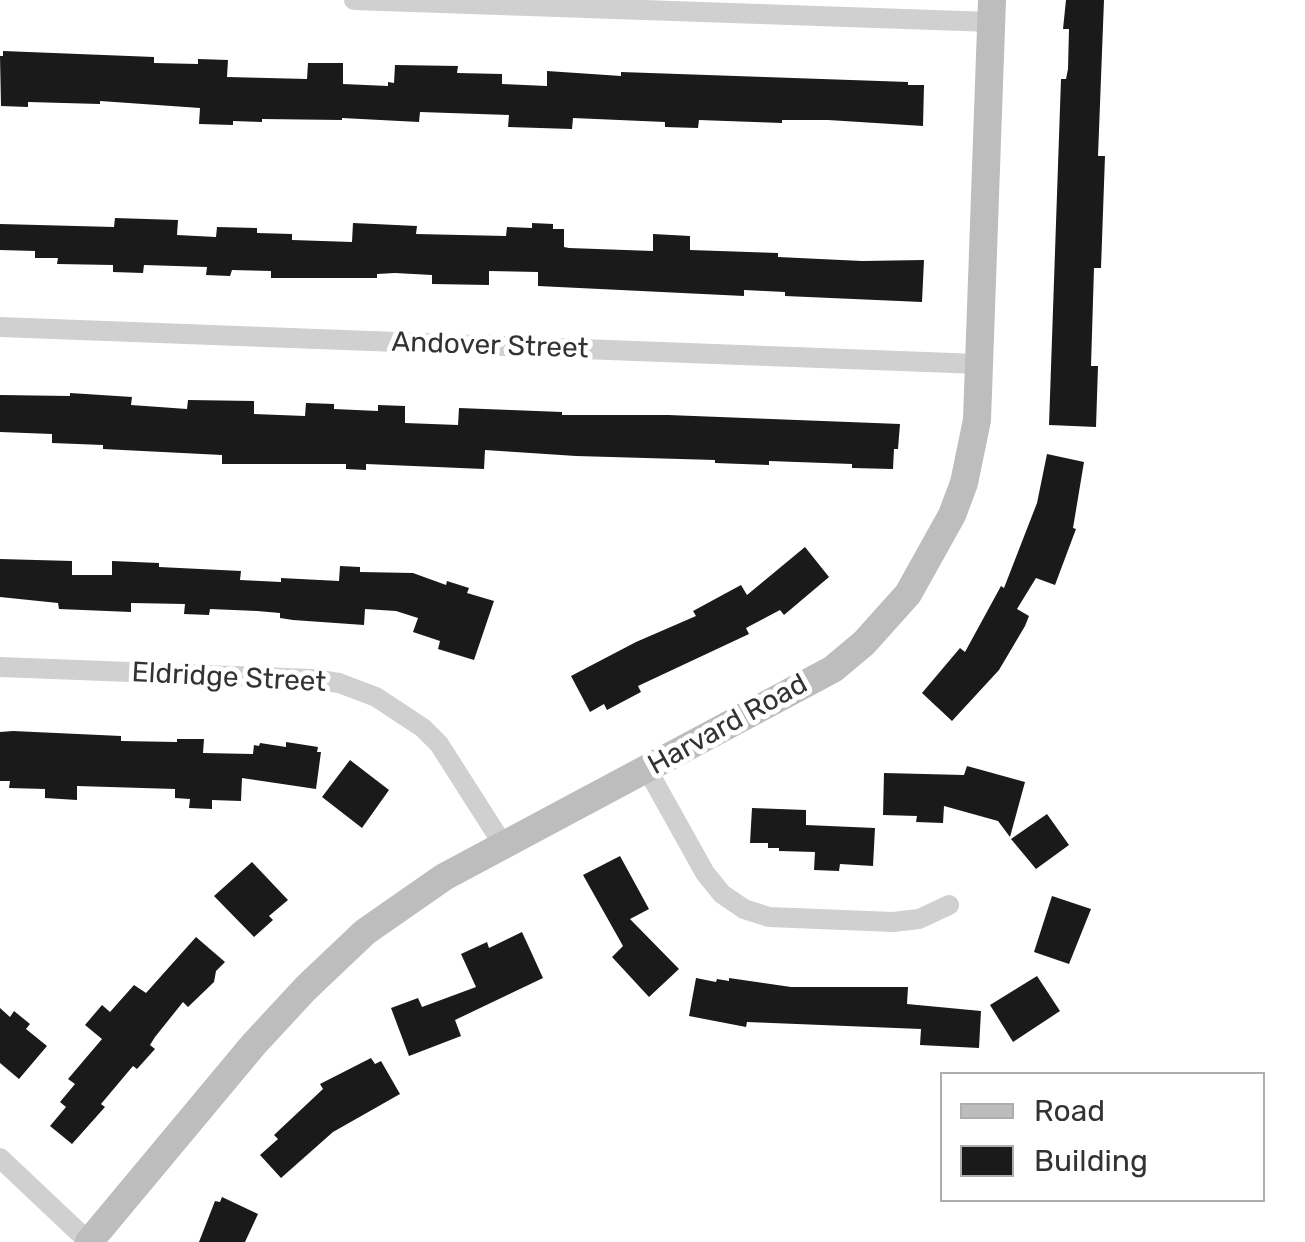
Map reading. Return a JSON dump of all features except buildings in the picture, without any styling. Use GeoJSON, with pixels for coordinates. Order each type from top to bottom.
{"type":"FeatureCollection","features":[{"type":"Feature","properties":{"kind":"street"},"geometry":{"type":"LineString","coordinates":[[354,0],[992,11]]}},
{"type":"Feature","properties":{"kind":"street","name":"Harvard Road"},"geometry":{"type":"LineString","coordinates":[[89,1242],[252,1047],[338,957],[386,915],[444,877],[832,669],[891,615],[934,551],[964,484],[976,420],[992,11]]}},
{"type":"Feature","properties":{"kind":"street","name":"Andover Street"},"geometry":{"type":"LineString","coordinates":[[0,327],[979,364]]}},
{"type":"Feature","properties":{"kind":"street","name":"Eldridge Street"},"geometry":{"type":"LineString","coordinates":[[0,668],[312,679],[339,683],[376,696],[424,728],[438,744],[504,846]]}},
{"type":"Feature","properties":{"kind":"street"},"geometry":{"type":"LineString","coordinates":[[647,770],[705,873],[722,894],[744,908],[769,917],[893,922],[919,918],[949,906]]}},
{"type":"Feature","properties":{"kind":"street"},"geometry":{"type":"LineString","coordinates":[[0,1158],[89,1242]]}}]}
